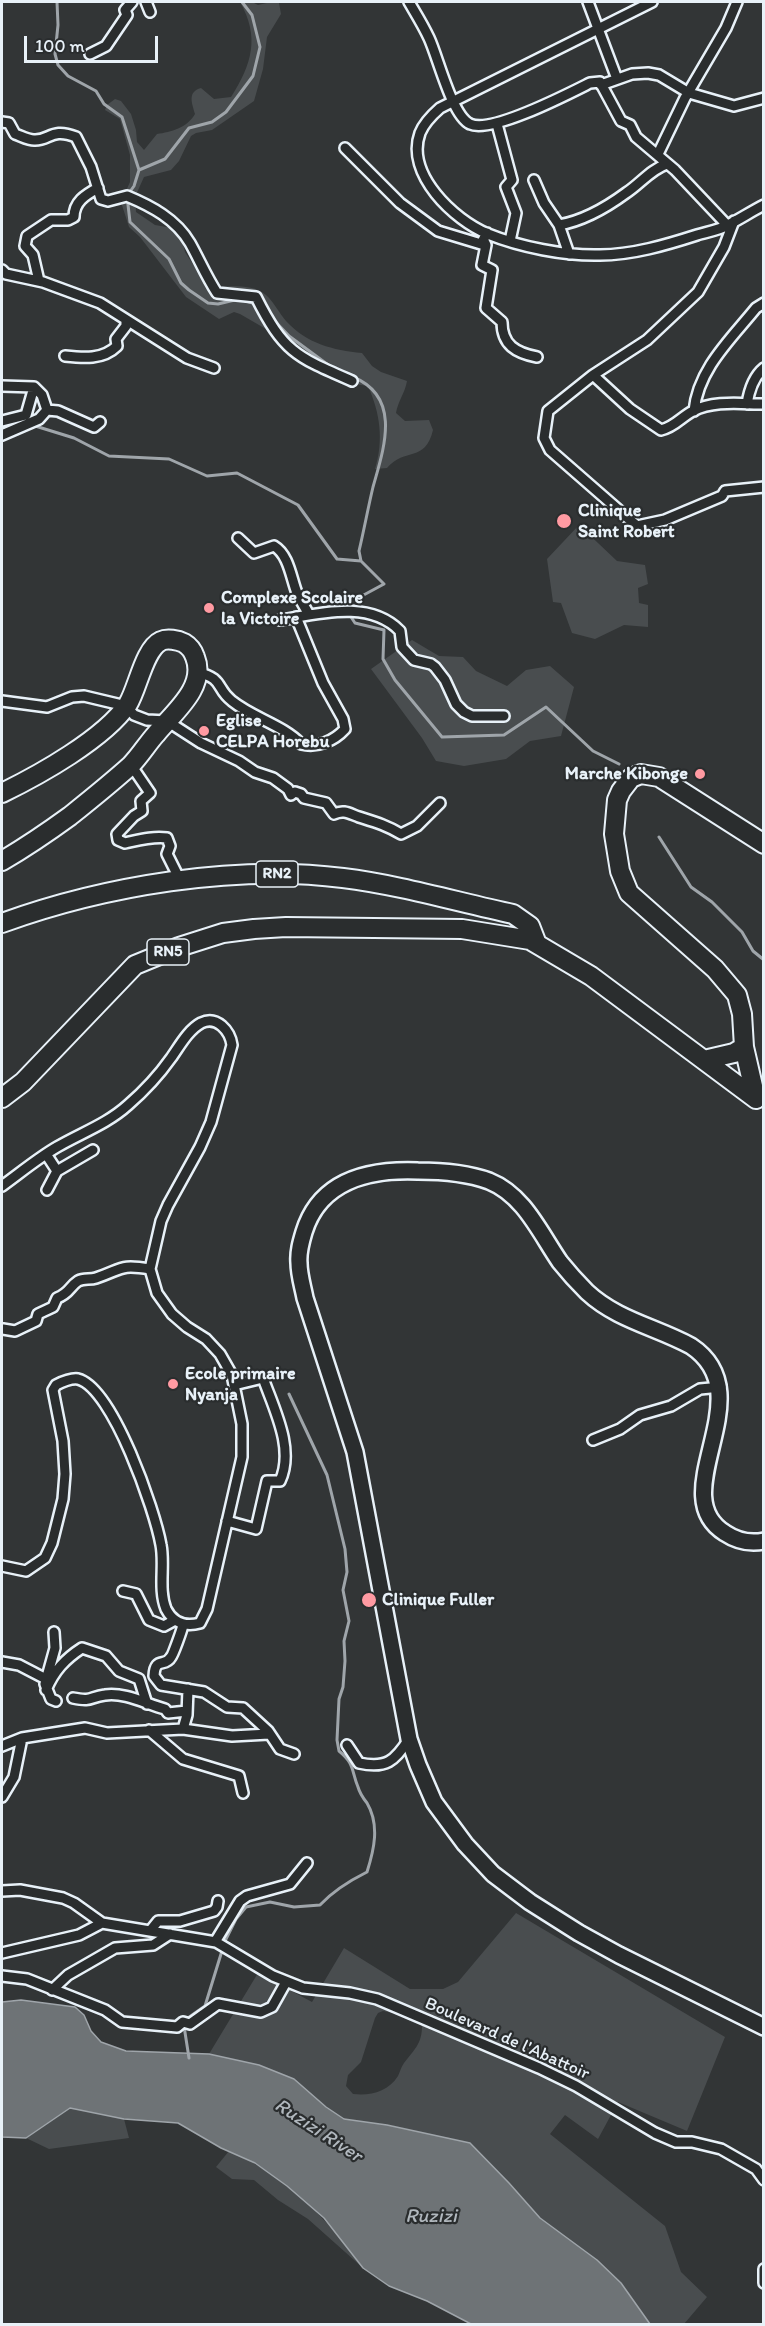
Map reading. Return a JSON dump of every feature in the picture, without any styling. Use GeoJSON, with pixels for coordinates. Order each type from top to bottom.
{"type":"FeatureCollection","features":[{"type":"Feature","properties":{"kind":"highway"},"geometry":{"type":"LineString","coordinates":[[2,793],[40,775],[114,720],[134,694],[152,649],[161,641],[175,640],[186,644],[194,653],[197,672],[191,692],[131,765],[71,815],[2,861]]}},
{"type":"Feature","properties":{"kind":"highway","name":"RN2"},"geometry":{"type":"LineString","coordinates":[[760,1103],[744,1047],[742,1014],[737,995],[729,984],[676,933],[629,893],[620,871],[614,834],[618,800],[631,778],[641,774],[658,777],[764,844]]}},
{"type":"Feature","properties":{"kind":"highway","name":"RN2"},"geometry":{"type":"LineString","coordinates":[[2,923],[89,897],[177,881],[264,874],[298,874],[357,880],[513,914],[530,926],[537,944],[591,976],[760,1103]]}},
{"type":"Feature","properties":{"kind":"highway","name":"RN5"},"geometry":{"type":"LineString","coordinates":[[2,1098],[23,1082],[135,965],[179,947],[223,933],[286,927],[462,930],[530,940],[537,944]]}},
{"type":"Feature","properties":{"kind":"highway"},"geometry":{"type":"LineString","coordinates":[[704,1060],[734,1053],[744,1047]]}},
{"type":"Feature","properties":{"kind":"main road"},"geometry":{"type":"LineString","coordinates":[[764,1541],[744,1541],[727,1534],[719,1529],[707,1508],[705,1485],[725,1412],[723,1386],[716,1370],[694,1348],[628,1320],[606,1308],[588,1293],[560,1262],[536,1222],[525,1210],[490,1182],[434,1171],[379,1172],[337,1185],[318,1203],[307,1222],[299,1248],[305,1298],[355,1452],[410,1739],[434,1802],[465,1844],[493,1874],[530,1902],[619,1955],[764,2027]]}},
{"type":"Feature","properties":{"kind":"street"},"geometry":{"type":"LineString","coordinates":[[90,54],[106,46],[128,15],[125,10],[132,2]]}},
{"type":"Feature","properties":{"kind":"street"},"geometry":{"type":"LineString","coordinates":[[146,2],[150,12]]}},
{"type":"Feature","properties":{"kind":"street"},"geometry":{"type":"LineString","coordinates":[[409,2],[430,39],[438,66],[453,101],[465,121],[472,126],[486,127],[595,81],[600,82],[621,121],[630,125],[636,137],[658,154],[730,223]]}},
{"type":"Feature","properties":{"kind":"street"},"geometry":{"type":"LineString","coordinates":[[588,2],[616,80]]}},
{"type":"Feature","properties":{"kind":"street"},"geometry":{"type":"LineString","coordinates":[[652,2],[597,27],[440,108],[424,126],[418,145],[419,160],[430,188],[454,213],[485,237],[569,254],[602,256],[653,248],[730,223],[764,205]]}},
{"type":"Feature","properties":{"kind":"street"},"geometry":{"type":"LineString","coordinates":[[658,154],[726,28],[737,2]]}},
{"type":"Feature","properties":{"kind":"street"},"geometry":{"type":"LineString","coordinates":[[601,85],[632,74],[648,73],[659,75],[689,93],[734,106],[764,98]]}},
{"type":"Feature","properties":{"kind":"street"},"geometry":{"type":"LineString","coordinates":[[2,122],[9,123],[15,134],[35,141],[54,133],[66,133],[76,137],[91,167],[101,199],[108,201],[127,196],[157,210],[189,241],[216,292],[256,297],[270,326],[289,349],[305,361],[351,381]]}},
{"type":"Feature","properties":{"kind":"street"},"geometry":{"type":"LineString","coordinates":[[497,123],[512,180],[506,190],[516,213],[510,241]]}},
{"type":"Feature","properties":{"kind":"street"},"geometry":{"type":"LineString","coordinates":[[345,148],[400,203],[438,231],[481,244],[485,237]]}},
{"type":"Feature","properties":{"kind":"street"},"geometry":{"type":"LineString","coordinates":[[559,225],[570,223],[615,200],[659,166],[667,164]]}},
{"type":"Feature","properties":{"kind":"street"},"geometry":{"type":"LineString","coordinates":[[534,180],[544,202],[559,225],[569,254]]}},
{"type":"Feature","properties":{"kind":"street"},"geometry":{"type":"LineString","coordinates":[[39,281],[33,255],[25,246],[27,236],[51,220],[68,220],[74,217],[77,203],[87,193],[98,188]]}},
{"type":"Feature","properties":{"kind":"street"},"geometry":{"type":"LineString","coordinates":[[730,223],[724,247],[698,292],[647,340],[593,375],[548,411],[544,438],[550,450],[637,526],[665,520],[722,496],[725,491],[764,487]]}},
{"type":"Feature","properties":{"kind":"street"},"geometry":{"type":"LineString","coordinates":[[485,237],[486,245],[482,265],[492,270],[486,308],[502,322],[502,330],[513,349],[521,354],[537,357]]}},
{"type":"Feature","properties":{"kind":"street"},"geometry":{"type":"LineString","coordinates":[[2,270],[6,274],[39,281],[100,303],[187,357],[214,368]]}},
{"type":"Feature","properties":{"kind":"street"},"geometry":{"type":"LineString","coordinates":[[694,411],[695,399],[713,359],[756,308],[764,303]]}},
{"type":"Feature","properties":{"kind":"street"},"geometry":{"type":"LineString","coordinates":[[65,356],[89,359],[112,351],[117,346],[116,339],[126,326],[126,321]]}},
{"type":"Feature","properties":{"kind":"street"},"geometry":{"type":"LineString","coordinates":[[747,404],[749,392],[758,373],[764,368]]}},
{"type":"Feature","properties":{"kind":"street"},"geometry":{"type":"LineString","coordinates":[[593,375],[630,409],[661,430],[671,428],[694,411],[714,404],[764,404]]}},
{"type":"Feature","properties":{"kind":"street"},"geometry":{"type":"LineString","coordinates":[[2,386],[34,387],[42,395],[47,410]]}},
{"type":"Feature","properties":{"kind":"street"},"geometry":{"type":"LineString","coordinates":[[2,421],[27,415],[34,387]]}},
{"type":"Feature","properties":{"kind":"street"},"geometry":{"type":"LineString","coordinates":[[47,410],[57,411],[94,427],[100,422]]}},
{"type":"Feature","properties":{"kind":"street"},"geometry":{"type":"LineString","coordinates":[[2,435],[39,419],[47,410]]}},
{"type":"Feature","properties":{"kind":"street"},"geometry":{"type":"LineString","coordinates":[[238,538],[254,554],[274,546],[277,547],[286,561],[297,592],[309,615]]}},
{"type":"Feature","properties":{"kind":"street"},"geometry":{"type":"LineString","coordinates":[[280,620],[358,611],[369,613],[396,626],[400,631],[402,647],[414,660],[435,667],[445,680],[456,704],[464,712],[472,716],[504,716]]}},
{"type":"Feature","properties":{"kind":"street"},"geometry":{"type":"LineString","coordinates":[[197,672],[211,675],[217,680],[229,700],[301,744],[312,745],[336,739],[345,729],[343,718],[323,683],[296,617]]}},
{"type":"Feature","properties":{"kind":"street"},"geometry":{"type":"LineString","coordinates":[[2,701],[47,707],[72,697],[84,696],[126,706],[134,715],[147,720],[167,721],[201,743],[239,760],[255,772],[273,778],[288,789],[291,795],[295,792],[304,798],[326,803],[334,814],[339,811],[349,812],[375,820],[400,834],[417,825],[440,803]]}},
{"type":"Feature","properties":{"kind":"street"},"geometry":{"type":"LineString","coordinates":[[131,765],[150,793],[141,801],[142,811],[117,834],[118,840],[125,843],[144,838],[151,840],[167,838],[170,846],[167,854],[177,874],[177,881]]}},
{"type":"Feature","properties":{"kind":"street"},"geometry":{"type":"LineString","coordinates":[[2,1186],[46,1155],[110,1119],[128,1106],[163,1069],[179,1046],[201,1023],[212,1021],[222,1026],[230,1034],[232,1045],[211,1122],[168,1205],[150,1269],[157,1293],[172,1314],[206,1339],[220,1354],[232,1375],[242,1424],[242,1457],[207,1609],[200,1623],[164,1626],[149,1620],[136,1594],[123,1591]]}},
{"type":"Feature","properties":{"kind":"street"},"geometry":{"type":"LineString","coordinates":[[47,1190],[57,1171],[93,1150]]}},
{"type":"Feature","properties":{"kind":"street"},"geometry":{"type":"LineString","coordinates":[[46,1155],[57,1171]]}},
{"type":"Feature","properties":{"kind":"street"},"geometry":{"type":"LineString","coordinates":[[3,1329],[15,1331],[36,1321],[38,1314],[53,1307],[57,1298],[69,1293],[77,1282],[86,1278],[95,1279],[115,1269],[129,1266],[150,1269]]}},
{"type":"Feature","properties":{"kind":"street"},"geometry":{"type":"LineString","coordinates":[[227,1521],[255,1529],[267,1481],[280,1481],[284,1461],[283,1437],[263,1378],[234,1385]]}},
{"type":"Feature","properties":{"kind":"street"},"geometry":{"type":"LineString","coordinates":[[2,1566],[26,1571],[45,1558],[52,1543],[63,1499],[65,1474],[63,1441],[53,1390],[56,1385],[78,1379],[90,1387],[105,1404],[127,1442],[162,1546],[163,1598],[167,1611],[179,1623]]}},
{"type":"Feature","properties":{"kind":"street"},"geometry":{"type":"LineString","coordinates":[[593,1440],[620,1429],[640,1415],[671,1406],[700,1389],[723,1386]]}},
{"type":"Feature","properties":{"kind":"street"},"geometry":{"type":"LineString","coordinates":[[179,1623],[172,1656],[169,1660],[158,1663],[154,1668],[154,1676],[161,1685],[204,1692],[227,1707],[243,1708],[269,1734],[280,1749],[294,1754]]}},
{"type":"Feature","properties":{"kind":"street"},"geometry":{"type":"LineString","coordinates":[[54,1632],[56,1648],[46,1679],[46,1690],[51,1699],[56,1701]]}},
{"type":"Feature","properties":{"kind":"street"},"geometry":{"type":"LineString","coordinates":[[46,1690],[51,1679],[68,1657],[82,1648],[106,1656],[119,1671],[139,1679],[147,1704]]}},
{"type":"Feature","properties":{"kind":"street"},"geometry":{"type":"LineString","coordinates":[[2,1662],[19,1665],[46,1679]]}},
{"type":"Feature","properties":{"kind":"street"},"geometry":{"type":"LineString","coordinates":[[183,1729],[188,1689]]}},
{"type":"Feature","properties":{"kind":"street"},"geometry":{"type":"LineString","coordinates":[[74,1698],[88,1701],[105,1695],[123,1696],[165,1709],[168,1713],[187,1711]]}},
{"type":"Feature","properties":{"kind":"street"},"geometry":{"type":"LineString","coordinates":[[2,1746],[22,1738],[85,1728],[107,1733],[183,1729],[232,1736],[269,1734]]}},
{"type":"Feature","properties":{"kind":"street"},"geometry":{"type":"LineString","coordinates":[[149,1731],[183,1759],[239,1776],[243,1792]]}},
{"type":"Feature","properties":{"kind":"street"},"geometry":{"type":"LineString","coordinates":[[2,1797],[14,1778],[22,1738]]}},
{"type":"Feature","properties":{"kind":"street"},"geometry":{"type":"LineString","coordinates":[[347,1745],[359,1763],[378,1765],[394,1759],[410,1739]]}},
{"type":"Feature","properties":{"kind":"street"},"geometry":{"type":"LineString","coordinates":[[221,1945],[240,1901],[247,1896],[290,1884],[307,1863]]}},
{"type":"Feature","properties":{"kind":"street"},"geometry":{"type":"LineString","coordinates":[[2,1891],[20,1890],[63,1898],[102,1923],[79,1935],[2,1953]]}},
{"type":"Feature","properties":{"kind":"street"},"geometry":{"type":"LineString","coordinates":[[150,1931],[158,1921],[180,1921],[214,1911],[218,1901]]}},
{"type":"Feature","properties":{"kind":"street","name":"Boulevard de l'Abattoir"},"geometry":{"type":"LineString","coordinates":[[102,1923],[221,1945],[286,1982],[303,1988],[350,1993],[377,1999],[401,2008],[576,2086],[655,2133],[676,2142],[692,2142],[721,2149],[756,2169],[764,2181]]}},
{"type":"Feature","properties":{"kind":"street"},"geometry":{"type":"LineString","coordinates":[[52,1990],[68,1975],[115,1948],[153,1945],[170,1934]]}},
{"type":"Feature","properties":{"kind":"street"},"geometry":{"type":"LineString","coordinates":[[2,1976],[27,1979],[105,2010],[122,2022],[177,2027],[183,2022],[190,2024],[218,2004],[261,2012],[272,2007],[286,1982]]}},
{"type":"Feature","properties":{"kind":"street"},"geometry":{"type":"LineString","coordinates":[[764,2269],[764,2283]]}},
{"type":"Feature","properties":{"kind":"shaded area"},"geometry":{"type":"Polygon","coordinates":[[[240,2],[252,2],[258,5],[279,3],[281,14],[267,37],[263,69],[254,101],[212,130],[191,136],[179,161],[171,170],[144,177],[135,197],[136,212],[155,225],[172,228],[181,234],[185,252],[207,286],[245,287],[260,291],[269,298],[286,321],[303,335],[331,348],[362,353],[372,366],[381,372],[407,381],[396,413],[405,421],[429,420],[433,430],[425,447],[401,458],[387,468],[375,469],[380,437],[378,416],[368,386],[335,380],[297,347],[240,314],[234,312],[219,319],[186,297],[140,237],[129,227],[121,202],[130,182],[130,155],[120,119],[105,110],[107,105],[115,99],[121,101],[131,114],[137,142],[144,150],[157,134],[178,128],[192,119],[195,114],[192,95],[197,90],[201,88],[214,99],[231,97],[244,73],[251,50],[250,27],[240,2]]]}},
{"type":"Feature","properties":{"kind":"shaded area"},"geometry":{"type":"Polygon","coordinates":[[[579,525],[617,561],[645,565],[648,584],[638,588],[639,603],[648,605],[648,627],[624,625],[595,639],[572,633],[561,603],[553,602],[547,559],[579,525]]]}},
{"type":"Feature","properties":{"kind":"shaded area"},"geometry":{"type":"Polygon","coordinates":[[[412,640],[439,656],[463,657],[476,671],[507,686],[526,670],[550,666],[574,687],[561,736],[530,741],[506,759],[464,766],[436,761],[422,738],[371,669],[412,640]]]}},
{"type":"Feature","properties":{"kind":"shaded area"},"geometry":{"type":"Polygon","coordinates":[[[516,1913],[725,2037],[687,2131],[618,2102],[598,2139],[565,2115],[550,2134],[665,2226],[681,2272],[707,2297],[684,2324],[650,2324],[621,2283],[597,2260],[540,2218],[470,2143],[387,2125],[344,2119],[326,2107],[294,2079],[259,2065],[209,2054],[258,1973],[312,2002],[344,1948],[410,1989],[443,1989],[458,1982],[516,1913]],[[383,2011],[375,2018],[361,2062],[348,2075],[346,2086],[353,2094],[378,2092],[389,2086],[398,2076],[419,2042],[422,2026],[399,2014],[383,2011]]]}},
{"type":"Feature","properties":{"kind":"shaded area"},"geometry":{"type":"Polygon","coordinates":[[[70,2108],[124,2119],[129,2138],[49,2149],[26,2138],[70,2108]]]}},
{"type":"Feature","properties":{"kind":"shaded area"},"geometry":{"type":"Polygon","coordinates":[[[229,2151],[269,2173],[304,2200],[335,2232],[363,2268],[308,2219],[278,2200],[254,2180],[232,2179],[216,2167],[229,2151]]]}},
{"type":"Feature","properties":{"kind":"water","name":"Ruzizi"},"geometry":{"type":"Polygon","coordinates":[[[21,2000],[75,2007],[84,2015],[91,2031],[101,2042],[126,2051],[209,2054],[259,2065],[294,2079],[326,2107],[344,2119],[387,2125],[470,2143],[540,2218],[597,2260],[621,2283],[650,2324],[471,2324],[427,2301],[389,2286],[363,2268],[324,2218],[287,2186],[255,2163],[221,2148],[178,2123],[124,2119],[70,2108],[26,2138],[2,2137],[2,2002],[21,2000]]]}},
{"type":"Feature","properties":{"kind":"waterway"},"geometry":{"type":"LineString","coordinates":[[57,2],[58,25],[55,54],[58,65],[68,76],[96,91],[104,104],[122,117],[139,170]]}},
{"type":"Feature","properties":{"kind":"waterway"},"geometry":{"type":"LineString","coordinates":[[242,2],[252,15],[260,47],[253,76],[226,112],[212,122],[189,128],[165,159],[139,170],[134,186],[127,196],[130,222],[169,259],[181,283],[189,290],[208,303],[218,304],[239,299],[256,304]]}},
{"type":"Feature","properties":{"kind":"waterway"},"geometry":{"type":"LineString","coordinates":[[272,318],[289,336],[331,367]]}},
{"type":"Feature","properties":{"kind":"waterway"},"geometry":{"type":"LineString","coordinates":[[353,377],[368,386],[378,397],[384,410],[386,425],[359,551],[361,561]]}},
{"type":"Feature","properties":{"kind":"waterway"},"geometry":{"type":"LineString","coordinates":[[2,426],[11,423]]}},
{"type":"Feature","properties":{"kind":"waterway"},"geometry":{"type":"LineString","coordinates":[[32,425],[74,438],[109,456],[169,459],[207,476],[237,473],[298,505],[337,559],[361,561],[384,584],[347,604],[347,611],[355,623],[384,630],[383,659],[395,680],[442,737],[504,735],[546,707],[593,751],[619,764]]}},
{"type":"Feature","properties":{"kind":"waterway"},"geometry":{"type":"LineString","coordinates":[[659,837],[691,887],[712,902],[742,932],[753,951],[764,960]]}},
{"type":"Feature","properties":{"kind":"waterway"},"geometry":{"type":"LineString","coordinates":[[185,2020],[205,2006],[225,1941],[236,1919],[246,1907],[270,1902],[294,1907],[320,1905],[342,1886],[367,1872],[374,1846],[375,1829],[371,1811],[360,1792],[350,1764],[339,1751],[337,1740],[339,1699],[343,1687],[345,1661],[344,1641],[349,1621],[343,1590],[347,1572],[345,1549],[327,1475],[289,1394]]}},
{"type":"Feature","properties":{"kind":"waterway"},"geometry":{"type":"LineString","coordinates":[[184,2026],[189,2058]]}},
{"type":"Feature","properties":{"kind":"place","name":"Clinique Saint Robert"},"geometry":{"type":"Point","coordinates":[564,521]}},
{"type":"Feature","properties":{"kind":"place","name":"Complexe Scolaire la Victoire"},"geometry":{"type":"Point","coordinates":[209,608]}},
{"type":"Feature","properties":{"kind":"place","name":"Eglise CELPA Horebu"},"geometry":{"type":"Point","coordinates":[204,731]}},
{"type":"Feature","properties":{"kind":"place","name":"Marche Kibonge"},"geometry":{"type":"Point","coordinates":[700,774]}},
{"type":"Feature","properties":{"kind":"place","name":"Ecole primaire Nyanja"},"geometry":{"type":"Point","coordinates":[173,1384]}},
{"type":"Feature","properties":{"kind":"place","name":"Clinique Fuller"},"geometry":{"type":"Point","coordinates":[369,1600]}},
{"type":"Feature","properties":{"kind":"water label","name":"Ruzizi River"},"geometry":{"type":"Point","coordinates":[318,2131]}}]}
